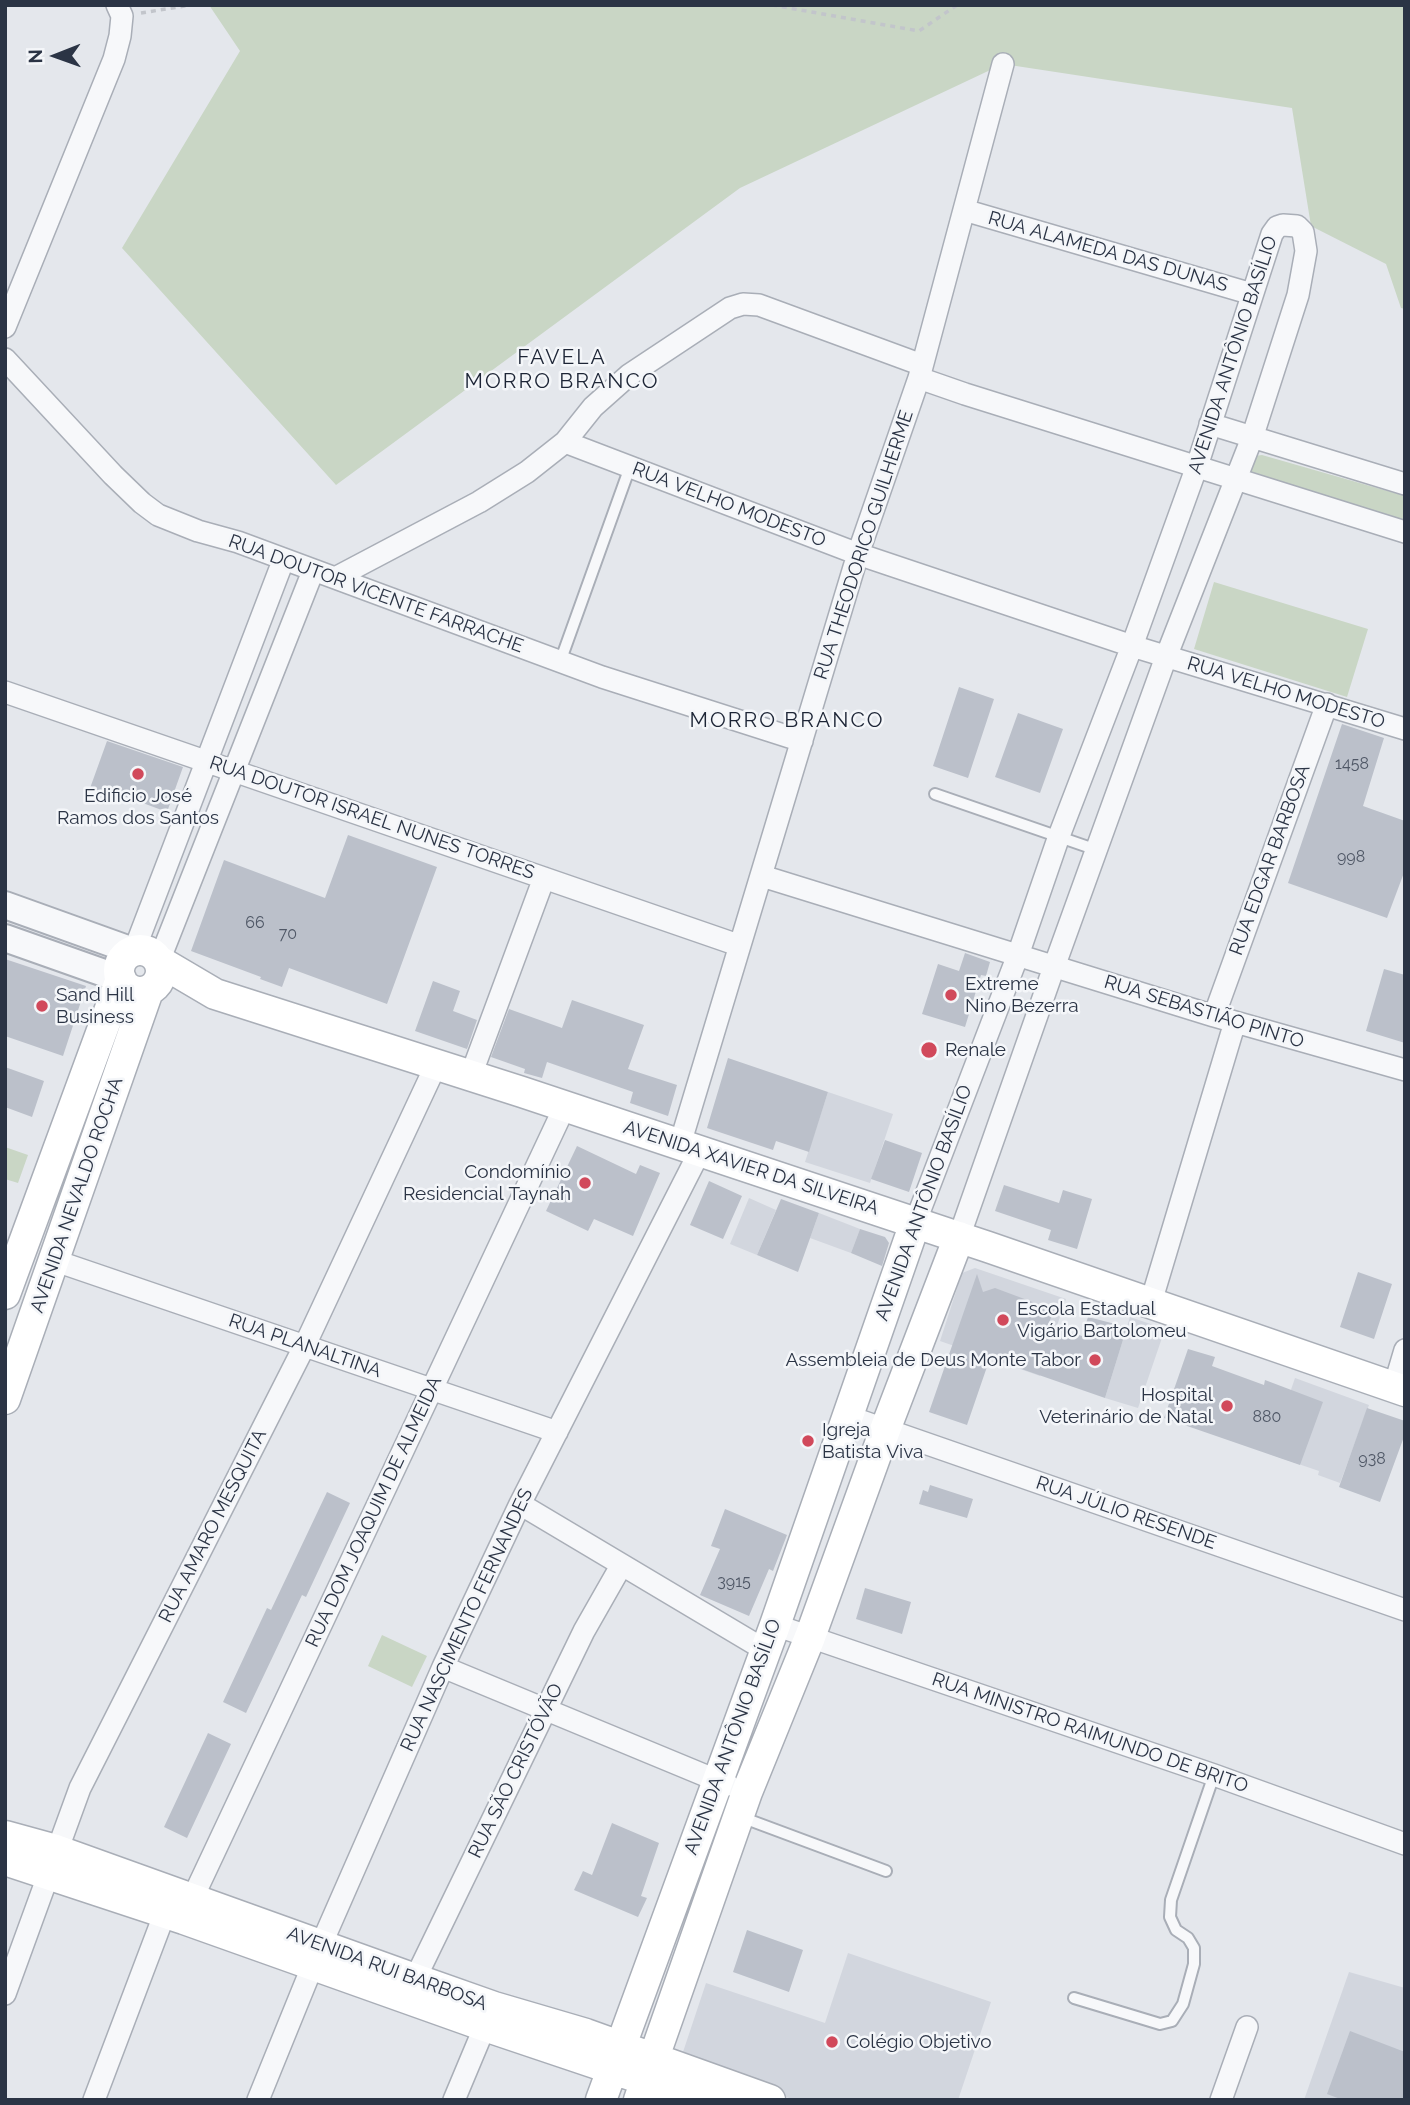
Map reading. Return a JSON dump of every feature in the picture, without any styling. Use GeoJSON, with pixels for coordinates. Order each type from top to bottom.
{"type":"FeatureCollection","features":[{"type":"Feature","properties":{"kind":"main road"},"geometry":{"type":"LineString","coordinates":[[135,985],[159,982],[161,975],[146,956]]}},
{"type":"Feature","properties":{"kind":"main road","name":"AVENIDA XAVIER DA SILVEIRA"},"geometry":{"type":"LineString","coordinates":[[146,956],[215,994],[471,1075],[959,1237],[1399,1389]]}},
{"type":"Feature","properties":{"kind":"main road","name":"AVENIDA XAVIER DA SILVEIRA"},"geometry":{"type":"LineString","coordinates":[[135,985],[215,994]]}},
{"type":"Feature","properties":{"kind":"main road","name":"AVENIDA NEVALDO ROCHA"},"geometry":{"type":"LineString","coordinates":[[5,1399],[54,1260],[135,985]]}},
{"type":"Feature","properties":{"kind":"main road","name":"AVENIDA NEVALDO ROCHA"},"geometry":{"type":"LineString","coordinates":[[5,1294],[135,985]]}},
{"type":"Feature","properties":{"kind":"main road","name":"AVENIDA ANTÔNIO BASÍLIO"},"geometry":{"type":"LineString","coordinates":[[601,2100],[770,1637],[915,1223]]}},
{"type":"Feature","properties":{"kind":"main road","name":"AVENIDA ANTÔNIO BASÍLIO"},"geometry":{"type":"LineString","coordinates":[[647,2079],[743,1804],[810,1637],[959,1237]]}},
{"type":"Feature","properties":{"kind":"main road","name":"AVENIDA RUI BARBOSA"},"geometry":{"type":"LineString","coordinates":[[5,1836],[52,1862],[317,1955],[485,2026],[616,2057]]}},
{"type":"Feature","properties":{"kind":"main road","name":"AVENIDA RUI BARBOSA"},"geometry":{"type":"LineString","coordinates":[[5,1860],[52,1862]]}},
{"type":"Feature","properties":{"kind":"main road","name":"AVENIDA RUI BARBOSA"},"geometry":{"type":"LineString","coordinates":[[317,1955],[415,1979],[616,2057],[647,2079],[705,2100]]}},
{"type":"Feature","properties":{"kind":"main road","name":"AVENIDA RUI BARBOSA"},"geometry":{"type":"LineString","coordinates":[[647,2079],[770,2100]]}},
{"type":"Feature","properties":{"kind":"street"},"geometry":{"type":"LineString","coordinates":[[5,327],[114,59],[120,36],[119,11]]}},
{"type":"Feature","properties":{"kind":"street","name":"RUA THEODORICO GUILHERME"},"geometry":{"type":"LineString","coordinates":[[690,1148],[738,945],[762,876],[858,554],[921,371],[1003,64]]}},
{"type":"Feature","properties":{"kind":"street","name":"RUA ALAMEDA DAS DUNAS"},"geometry":{"type":"LineString","coordinates":[[964,210],[1252,294]]}},
{"type":"Feature","properties":{"kind":"street","name":"AVENIDA ANTÔNIO BASÍLIO"},"geometry":{"type":"LineString","coordinates":[[915,1223],[1018,956],[1059,836],[1132,646],[1197,466],[1252,294],[1277,227],[1297,226],[1303,232],[1306,251],[1298,295],[1252,438],[1167,657],[959,1237]]}},
{"type":"Feature","properties":{"kind":"street"},"geometry":{"type":"LineString","coordinates":[[335,578],[479,502],[527,472],[565,442],[593,407],[629,375],[715,316],[730,308],[750,305],[766,308],[921,371],[965,394],[1405,531]]}},
{"type":"Feature","properties":{"kind":"street","name":"RUA DOUTOR VICENTE FARRACHE"},"geometry":{"type":"LineString","coordinates":[[5,359],[113,475],[158,515],[198,531],[238,542],[559,662],[802,741]]}},
{"type":"Feature","properties":{"kind":"street"},"geometry":{"type":"LineString","coordinates":[[1210,424],[1405,484]]}},
{"type":"Feature","properties":{"kind":"street","name":"RUA VELHO MODESTO"},"geometry":{"type":"LineString","coordinates":[[565,442],[858,554],[1132,646],[1405,729]]}},
{"type":"Feature","properties":{"kind":"street"},"geometry":{"type":"LineString","coordinates":[[146,956],[206,761],[283,561]]}},
{"type":"Feature","properties":{"kind":"street"},"geometry":{"type":"LineString","coordinates":[[146,956],[234,771],[313,571]]}},
{"type":"Feature","properties":{"kind":"street","name":"RUA DOUTOR ISRAEL NUNES TORRES"},"geometry":{"type":"LineString","coordinates":[[5,692],[738,945]]}},
{"type":"Feature","properties":{"kind":"street","name":"RUA EDGAR BARBOSA"},"geometry":{"type":"LineString","coordinates":[[1214,1016],[1327,704]]}},
{"type":"Feature","properties":{"kind":"street","name":"RUA SEBASTIÃO PINTO"},"geometry":{"type":"LineString","coordinates":[[762,876],[1214,1016],[1405,1070]]}},
{"type":"Feature","properties":{"kind":"street"},"geometry":{"type":"LineString","coordinates":[[471,1075],[544,878]]}},
{"type":"Feature","properties":{"kind":"street","name":"AVENIDA XAVIER DA SILVEIRA"},"geometry":{"type":"LineString","coordinates":[[5,905],[146,956]]}},
{"type":"Feature","properties":{"kind":"street","name":"AVENIDA XAVIER DA SILVEIRA"},"geometry":{"type":"LineString","coordinates":[[5,938],[135,985]]}},
{"type":"Feature","properties":{"kind":"street"},"geometry":{"type":"LineString","coordinates":[[1151,1302],[1235,1022]]}},
{"type":"Feature","properties":{"kind":"street","name":"RUA AMARO MESQUITA"},"geometry":{"type":"LineString","coordinates":[[5,1994],[80,1788],[305,1345],[436,1065]]}},
{"type":"Feature","properties":{"kind":"street","name":"RUA DOM JOAQUIM DE ALMEIDA"},"geometry":{"type":"LineString","coordinates":[[94,2100],[178,1905],[431,1390],[565,1106]]}},
{"type":"Feature","properties":{"kind":"street","name":"RUA NASCIMENTO FERNANDES"},"geometry":{"type":"LineString","coordinates":[[258,2100],[317,1955],[443,1667],[690,1148]]}},
{"type":"Feature","properties":{"kind":"street","name":"RUA PLANALTINA"},"geometry":{"type":"LineString","coordinates":[[54,1260],[557,1432]]}},
{"type":"Feature","properties":{"kind":"street"},"geometry":{"type":"LineString","coordinates":[[1399,1389],[1405,1350]]}},
{"type":"Feature","properties":{"kind":"street","name":"RUA JÚLIO RESENDE"},"geometry":{"type":"LineString","coordinates":[[848,1416],[1405,1610]]}},
{"type":"Feature","properties":{"kind":"street","name":"RUA MINISTRO RAIMUNDO DE BRITO"},"geometry":{"type":"LineString","coordinates":[[520,1504],[621,1566],[770,1637],[810,1637],[1214,1775],[1405,1844]]}},
{"type":"Feature","properties":{"kind":"street","name":"RUA SÃO CRISTÓVÃO"},"geometry":{"type":"LineString","coordinates":[[415,1979],[584,1631],[621,1566]]}},
{"type":"Feature","properties":{"kind":"street"},"geometry":{"type":"LineString","coordinates":[[443,1667],[717,1781],[743,1804]]}},
{"type":"Feature","properties":{"kind":"street"},"geometry":{"type":"LineString","coordinates":[[454,2100],[485,2026]]}},
{"type":"Feature","properties":{"kind":"street"},"geometry":{"type":"LineString","coordinates":[[1221,2100],[1247,2027]]}},
{"type":"Feature","properties":{"kind":"lane"},"geometry":{"type":"LineString","coordinates":[[559,662],[630,467]]}},
{"type":"Feature","properties":{"kind":"lane"},"geometry":{"type":"LineString","coordinates":[[935,794],[1097,850]]}},
{"type":"Feature","properties":{"kind":"lane"},"geometry":{"type":"LineString","coordinates":[[1074,1998],[1160,2024],[1171,2021],[1182,2004],[1194,1964],[1194,1948],[1188,1938],[1177,1930],[1170,1917],[1171,1900],[1214,1775]]}},
{"type":"Feature","properties":{"kind":"lane"},"geometry":{"type":"LineString","coordinates":[[743,1804],[886,1871]]}},
{"type":"Feature","properties":{"kind":"path"},"geometry":{"type":"LineString","coordinates":[[119,11],[191,5]]}},
{"type":"Feature","properties":{"kind":"path"},"geometry":{"type":"LineString","coordinates":[[772,5],[919,31],[957,5]]}},
{"type":"Feature","properties":{"kind":"shaded area"},"geometry":{"type":"Polygon","coordinates":[[[828,1092],[893,1114],[870,1183],[805,1162],[828,1092]]]}},
{"type":"Feature","properties":{"kind":"shaded area"},"geometry":{"type":"Polygon","coordinates":[[[749,1198],[776,1210],[757,1255],[730,1244],[749,1198]]]}},
{"type":"Feature","properties":{"kind":"shaded area"},"geometry":{"type":"Polygon","coordinates":[[[819,1213],[860,1229],[851,1253],[810,1238],[819,1213]]]}},
{"type":"Feature","properties":{"kind":"shaded area","name":"Escola Estadual Vigário Bartolomeu"},"geometry":{"type":"Polygon","coordinates":[[[975,1268],[1066,1299],[1040,1376],[940,1341],[962,1273],[975,1268]]]}},
{"type":"Feature","properties":{"kind":"shaded area"},"geometry":{"type":"Polygon","coordinates":[[[1130,1317],[1165,1329],[1138,1408],[1105,1398],[1130,1317]]]}},
{"type":"Feature","properties":{"kind":"shaded area"},"geometry":{"type":"Polygon","coordinates":[[[1295,1378],[1369,1405],[1340,1483],[1318,1475],[1319,1471],[1269,1454],[1295,1378]]]}},
{"type":"Feature","properties":{"kind":"shaded area","name":"Colégio Objetivo"},"geometry":{"type":"Polygon","coordinates":[[[848,1953],[991,2002],[958,2100],[795,2100],[680,2061],[706,1983],[825,2023],[848,1953]]]}},
{"type":"Feature","properties":{"kind":"shaded area"},"geometry":{"type":"Polygon","coordinates":[[[1349,1972],[1405,1988],[1405,2100],[1304,2100],[1349,1972]]]}},
{"type":"Feature","properties":{"kind":"green space"},"geometry":{"type":"Polygon","coordinates":[[[209,5],[1405,5],[1405,309],[1401,308],[1386,264],[1311,226],[1292,108],[1003,64],[740,188],[336,485],[122,248],[240,51],[209,5]]]}},
{"type":"Feature","properties":{"kind":"green space"},"geometry":{"type":"Polygon","coordinates":[[[1262,455],[1405,496],[1405,523],[1249,474],[1247,464],[1254,456],[1262,455]]]}},
{"type":"Feature","properties":{"kind":"green space"},"geometry":{"type":"Polygon","coordinates":[[[1214,582],[1368,629],[1347,697],[1194,649],[1214,582]]]}},
{"type":"Feature","properties":{"kind":"green space"},"geometry":{"type":"Polygon","coordinates":[[[5,1147],[28,1155],[18,1183],[5,1179],[5,1147]]]}},
{"type":"Feature","properties":{"kind":"green space"},"geometry":{"type":"Polygon","coordinates":[[[382,1635],[427,1656],[412,1687],[368,1666],[382,1635]]]}},
{"type":"Feature","properties":{"kind":"building"},"geometry":{"type":"Polygon","coordinates":[[[959,687],[994,699],[968,778],[933,766],[959,687]]]}},
{"type":"Feature","properties":{"kind":"building"},"geometry":{"type":"Polygon","coordinates":[[[1018,713],[1063,729],[1040,793],[995,777],[1018,713]]]}},
{"type":"Feature","properties":{"kind":"building"},"geometry":{"type":"Polygon","coordinates":[[[1342,724],[1384,738],[1363,806],[1405,821],[1405,870],[1387,918],[1288,883],[1342,724]]]}},
{"type":"Feature","properties":{"kind":"building","name":"Edificio José Ramos dos Santos"},"geometry":{"type":"Polygon","coordinates":[[[107,741],[183,767],[167,812],[124,796],[122,802],[89,791],[107,741]]]}},
{"type":"Feature","properties":{"kind":"building"},"geometry":{"type":"Polygon","coordinates":[[[348,835],[437,867],[387,1004],[289,968],[282,987],[191,951],[224,860],[325,898],[348,835]]]}},
{"type":"Feature","properties":{"kind":"building","name":"Extreme Nino Bezerra"},"geometry":{"type":"Polygon","coordinates":[[[965,953],[990,962],[986,976],[981,975],[965,1027],[922,1014],[938,964],[959,971],[965,953]]]}},
{"type":"Feature","properties":{"kind":"building","name":"Sand Hill Business"},"geometry":{"type":"Polygon","coordinates":[[[5,959],[86,986],[63,1056],[5,1036],[5,959]]]}},
{"type":"Feature","properties":{"kind":"building"},"geometry":{"type":"Polygon","coordinates":[[[1384,969],[1405,975],[1405,1043],[1366,1031],[1384,969]]]}},
{"type":"Feature","properties":{"kind":"building"},"geometry":{"type":"Polygon","coordinates":[[[433,981],[460,991],[453,1011],[477,1020],[467,1049],[415,1031],[433,981]]]}},
{"type":"Feature","properties":{"kind":"building"},"geometry":{"type":"Polygon","coordinates":[[[572,1000],[644,1025],[628,1069],[677,1085],[668,1116],[630,1103],[633,1092],[547,1062],[542,1078],[524,1073],[525,1069],[491,1057],[509,1009],[562,1028],[572,1000]]]}},
{"type":"Feature","properties":{"kind":"building"},"geometry":{"type":"Polygon","coordinates":[[[728,1058],[828,1092],[809,1152],[776,1141],[773,1150],[707,1128],[728,1058]]]}},
{"type":"Feature","properties":{"kind":"building"},"geometry":{"type":"Polygon","coordinates":[[[5,1067],[44,1081],[32,1117],[5,1107],[5,1067]]]}},
{"type":"Feature","properties":{"kind":"building"},"geometry":{"type":"Polygon","coordinates":[[[885,1140],[922,1153],[909,1192],[871,1179],[885,1140]]]}},
{"type":"Feature","properties":{"kind":"building"},"geometry":{"type":"Polygon","coordinates":[[[577,1146],[636,1174],[640,1165],[660,1173],[633,1236],[594,1219],[588,1231],[546,1211],[577,1146]]]}},
{"type":"Feature","properties":{"kind":"building"},"geometry":{"type":"Polygon","coordinates":[[[709,1181],[742,1196],[723,1239],[690,1225],[709,1181]]]}},
{"type":"Feature","properties":{"kind":"building"},"geometry":{"type":"Polygon","coordinates":[[[1004,1185],[1059,1203],[1063,1190],[1092,1199],[1077,1249],[1048,1240],[1051,1230],[995,1211],[1004,1185]]]}},
{"type":"Feature","properties":{"kind":"building"},"geometry":{"type":"Polygon","coordinates":[[[781,1199],[819,1213],[798,1272],[757,1255],[781,1199]]]}},
{"type":"Feature","properties":{"kind":"building"},"geometry":{"type":"Polygon","coordinates":[[[860,1229],[885,1237],[889,1243],[882,1266],[851,1253],[860,1229]]]}},
{"type":"Feature","properties":{"kind":"building"},"geometry":{"type":"Polygon","coordinates":[[[1358,1272],[1392,1284],[1374,1339],[1340,1327],[1358,1272]]]}},
{"type":"Feature","properties":{"kind":"building"},"geometry":{"type":"Polygon","coordinates":[[[977,1274],[983,1292],[995,1288],[1054,1310],[1048,1325],[1082,1336],[1088,1317],[1127,1327],[1105,1398],[990,1358],[967,1425],[929,1412],[977,1274]]]}},
{"type":"Feature","properties":{"kind":"building"},"geometry":{"type":"Polygon","coordinates":[[[1188,1349],[1215,1357],[1212,1366],[1264,1385],[1265,1380],[1323,1402],[1300,1465],[1164,1418],[1188,1349]]]}},
{"type":"Feature","properties":{"kind":"building"},"geometry":{"type":"Polygon","coordinates":[[[1367,1408],[1405,1421],[1405,1434],[1380,1502],[1339,1487],[1367,1408]]]}},
{"type":"Feature","properties":{"kind":"building"},"geometry":{"type":"Polygon","coordinates":[[[930,1485],[973,1499],[967,1518],[919,1504],[923,1490],[928,1492],[930,1485]]]}},
{"type":"Feature","properties":{"kind":"building"},"geometry":{"type":"Polygon","coordinates":[[[327,1492],[350,1503],[306,1597],[302,1595],[246,1713],[223,1702],[267,1608],[271,1610],[327,1492]]]}},
{"type":"Feature","properties":{"kind":"building"},"geometry":{"type":"Polygon","coordinates":[[[725,1509],[787,1535],[773,1571],[769,1569],[749,1616],[700,1595],[720,1549],[711,1546],[725,1509]]]}},
{"type":"Feature","properties":{"kind":"building"},"geometry":{"type":"Polygon","coordinates":[[[865,1588],[911,1602],[902,1634],[856,1619],[865,1588]]]}},
{"type":"Feature","properties":{"kind":"building"},"geometry":{"type":"Polygon","coordinates":[[[208,1733],[231,1744],[187,1838],[164,1827],[208,1733]]]}},
{"type":"Feature","properties":{"kind":"building"},"geometry":{"type":"Polygon","coordinates":[[[612,1823],[659,1843],[641,1896],[647,1898],[638,1917],[574,1890],[583,1871],[592,1875],[612,1823]]]}},
{"type":"Feature","properties":{"kind":"building"},"geometry":{"type":"Polygon","coordinates":[[[747,1930],[803,1950],[789,1992],[733,1972],[747,1930]]]}},
{"type":"Feature","properties":{"kind":"building"},"geometry":{"type":"Polygon","coordinates":[[[1350,2031],[1405,2052],[1405,2100],[1343,2100],[1327,2094],[1350,2031]]]}},
{"type":"Feature","properties":{"kind":"place","name":"Edificio José Ramos dos Santos"},"geometry":{"type":"Point","coordinates":[138,774]}},
{"type":"Feature","properties":{"kind":"place","name":"Extreme Nino Bezerra"},"geometry":{"type":"Point","coordinates":[951,995]}},
{"type":"Feature","properties":{"kind":"place","name":"Sand Hill Business"},"geometry":{"type":"Point","coordinates":[42,1006]}},
{"type":"Feature","properties":{"kind":"place","name":"Renale"},"geometry":{"type":"Point","coordinates":[929,1050]}},
{"type":"Feature","properties":{"kind":"place","name":"Condomínio Residencial Taynah"},"geometry":{"type":"Point","coordinates":[585,1183]}},
{"type":"Feature","properties":{"kind":"place","name":"Escola Estadual Vigário Bartolomeu"},"geometry":{"type":"Point","coordinates":[1003,1320]}},
{"type":"Feature","properties":{"kind":"place","name":"Assembleia de Deus Monte Tabor"},"geometry":{"type":"Point","coordinates":[1095,1360]}},
{"type":"Feature","properties":{"kind":"place","name":"Hospital Veterinário de Natal"},"geometry":{"type":"Point","coordinates":[1227,1406]}},
{"type":"Feature","properties":{"kind":"place","name":"Igreja Batista Viva"},"geometry":{"type":"Point","coordinates":[808,1441]}},
{"type":"Feature","properties":{"kind":"place","name":"Colégio Objetivo"},"geometry":{"type":"Point","coordinates":[832,2042]}},
{"type":"Feature","properties":{"kind":"district","name":"FAVELA MORRO BRANCO"},"geometry":{"type":"Point","coordinates":[562,370]}},
{"type":"Feature","properties":{"kind":"district","name":"MORRO BRANCO"},"geometry":{"type":"Point","coordinates":[787,721]}}]}
